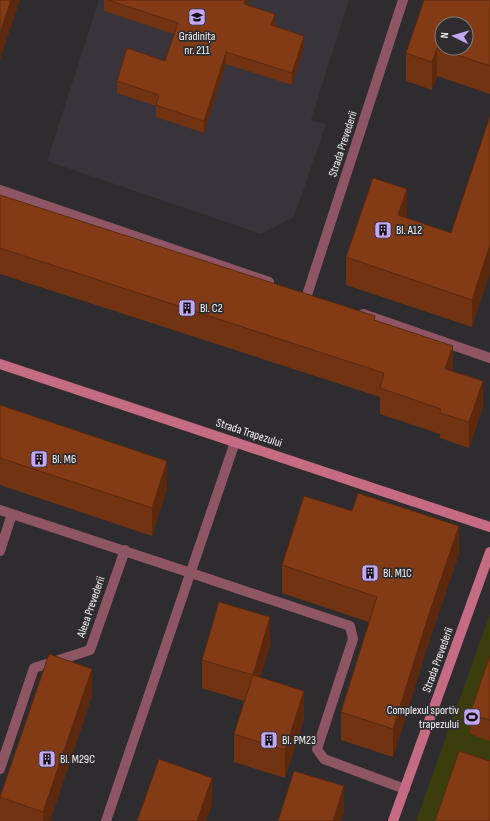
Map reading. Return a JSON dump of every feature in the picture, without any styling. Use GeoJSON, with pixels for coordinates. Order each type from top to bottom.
{"type":"FeatureCollection","features":[{"type":"Feature","properties":{"kind":"street","name":"Strada Prevederii"},"geometry":{"type":"LineString","coordinates":[[307,295],[403,0]]}},
{"type":"Feature","properties":{"kind":"street"},"geometry":{"type":"LineString","coordinates":[[0,190],[278,285]]}},
{"type":"Feature","properties":{"kind":"street"},"geometry":{"type":"LineString","coordinates":[[351,310],[490,358]]}},
{"type":"Feature","properties":{"kind":"street","name":"Strada Trapezului"},"geometry":{"type":"LineString","coordinates":[[0,364],[490,527]]}},
{"type":"Feature","properties":{"kind":"street"},"geometry":{"type":"LineString","coordinates":[[106,821],[235,442]]}},
{"type":"Feature","properties":{"kind":"street"},"geometry":{"type":"LineString","coordinates":[[0,510],[125,550],[350,626],[353,639],[318,749],[324,759],[405,789]]}},
{"type":"Feature","properties":{"kind":"street"},"geometry":{"type":"LineString","coordinates":[[0,551],[12,514]]}},
{"type":"Feature","properties":{"kind":"street","name":"Aleea Prevederii"},"geometry":{"type":"LineString","coordinates":[[0,769],[34,668],[90,650],[125,550]]}},
{"type":"Feature","properties":{"kind":"street","name":"Strada Prevederii"},"geometry":{"type":"LineString","coordinates":[[393,821],[490,552]]}},
{"type":"Feature","properties":{"kind":"shaded area"},"geometry":{"type":"Polygon","coordinates":[[[99,0],[349,0],[311,120],[326,124],[294,217],[261,234],[47,161],[99,0]]]}},
{"type":"Feature","properties":{"kind":"shaded area","name":"Complexul sportiv trapezului"},"geometry":{"type":"Polygon","coordinates":[[[490,614],[490,821],[416,821],[490,614]]]}},
{"type":"Feature","properties":{"kind":"building"},"geometry":{"type":"Polygon","coordinates":[[[0,0],[11,0],[0,33],[0,0]]]}},
{"type":"Feature","properties":{"kind":"building"},"geometry":{"type":"Polygon","coordinates":[[[108,0],[245,0],[244,4],[275,14],[271,25],[304,36],[292,73],[226,52],[204,121],[156,105],[159,95],[117,81],[127,48],[165,61],[178,23],[108,0]]]}},
{"type":"Feature","properties":{"kind":"building"},"geometry":{"type":"Polygon","coordinates":[[[424,0],[490,0],[490,66],[461,56],[474,56],[474,16],[434,16],[434,56],[432,62],[406,53],[424,0]]]}},
{"type":"Feature","properties":{"kind":"building","name":"Bl. A12"},"geometry":{"type":"Polygon","coordinates":[[[490,116],[490,245],[472,300],[346,257],[373,178],[407,189],[398,215],[451,233],[490,116]]]}},
{"type":"Feature","properties":{"kind":"building"},"geometry":{"type":"Polygon","coordinates":[[[0,195],[375,316],[374,320],[453,346],[445,369],[483,381],[469,422],[440,413],[441,409],[380,388],[384,373],[0,248],[0,195]]]}},
{"type":"Feature","properties":{"kind":"building"},"geometry":{"type":"Polygon","coordinates":[[[0,405],[167,461],[152,508],[0,458],[0,405]]]}},
{"type":"Feature","properties":{"kind":"building"},"geometry":{"type":"Polygon","coordinates":[[[358,493],[459,526],[429,614],[393,729],[341,712],[377,597],[282,565],[304,496],[352,511],[358,493]]]}},
{"type":"Feature","properties":{"kind":"building"},"geometry":{"type":"Polygon","coordinates":[[[219,602],[270,617],[253,675],[202,660],[219,602]]]}},
{"type":"Feature","properties":{"kind":"building","name":"Bl. M29C"},"geometry":{"type":"Polygon","coordinates":[[[49,654],[92,669],[43,812],[0,797],[49,654]]]}},
{"type":"Feature","properties":{"kind":"building"},"geometry":{"type":"Polygon","coordinates":[[[490,655],[490,720],[470,714],[490,655]]]}},
{"type":"Feature","properties":{"kind":"building"},"geometry":{"type":"Polygon","coordinates":[[[253,675],[304,691],[285,750],[234,734],[253,675]]]}},
{"type":"Feature","properties":{"kind":"building"},"geometry":{"type":"Polygon","coordinates":[[[459,751],[489,761],[490,759],[490,821],[435,821],[459,751]]]}},
{"type":"Feature","properties":{"kind":"building"},"geometry":{"type":"Polygon","coordinates":[[[159,759],[212,778],[197,821],[137,821],[159,759]]]}},
{"type":"Feature","properties":{"kind":"building"},"geometry":{"type":"Polygon","coordinates":[[[294,771],[344,786],[333,821],[278,821],[294,771]]]}},
{"type":"Feature","properties":{"kind":"place","name":"Grădinița nr. 211"},"geometry":{"type":"Point","coordinates":[197,17]}},
{"type":"Feature","properties":{"kind":"place","name":"Bl. A12"},"geometry":{"type":"Point","coordinates":[383,230]}},
{"type":"Feature","properties":{"kind":"place","name":"Bl. C2"},"geometry":{"type":"Point","coordinates":[187,308]}},
{"type":"Feature","properties":{"kind":"place","name":"Bl. M6"},"geometry":{"type":"Point","coordinates":[39,459]}},
{"type":"Feature","properties":{"kind":"place","name":"Bl. M1C"},"geometry":{"type":"Point","coordinates":[370,573]}},
{"type":"Feature","properties":{"kind":"place","name":"Complexul sportiv trapezului"},"geometry":{"type":"Point","coordinates":[472,717]}},
{"type":"Feature","properties":{"kind":"place","name":"Bl. PM23"},"geometry":{"type":"Point","coordinates":[269,740]}},
{"type":"Feature","properties":{"kind":"place","name":"Bl. M29C"},"geometry":{"type":"Point","coordinates":[47,759]}}]}
